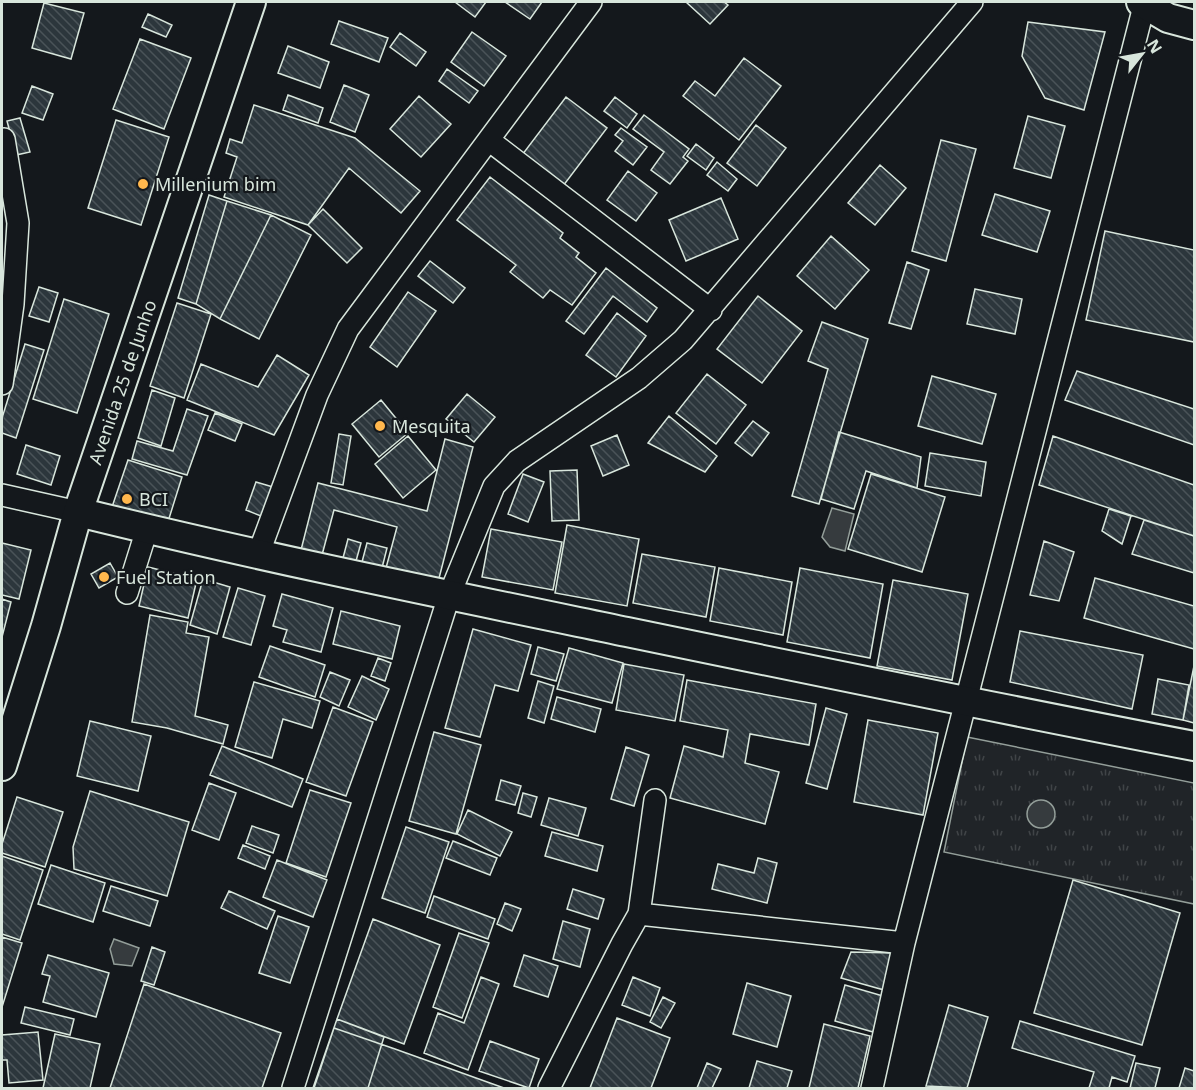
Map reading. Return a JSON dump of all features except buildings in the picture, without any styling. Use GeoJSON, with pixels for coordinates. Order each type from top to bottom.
{"type":"FeatureCollection","features":[{"type":"Feature","properties":{"kind":"street","name":"Avenida 25 de Junho"},"geometry":{"type":"LineString","coordinates":[[2,766],[46,626],[78,512],[251,2]]}},
{"type":"Feature","properties":{"kind":"street"},"geometry":{"type":"LineString","coordinates":[[258,555],[317,395],[348,329],[490,141],[591,2]]}},
{"type":"Feature","properties":{"kind":"street"},"geometry":{"type":"LineString","coordinates":[[293,1089],[449,596],[494,486],[517,460],[639,378],[683,340],[972,2]]}},
{"type":"Feature","properties":{"kind":"street"},"geometry":{"type":"LineString","coordinates":[[872,1089],[904,943],[1142,4],[1168,18],[1194,25]]}},
{"type":"Feature","properties":{"kind":"street"},"geometry":{"type":"LineString","coordinates":[[2,384],[14,304],[18,223],[4,139]]}},
{"type":"Feature","properties":{"kind":"street"},"geometry":{"type":"LineString","coordinates":[[490,141],[711,310]]}},
{"type":"Feature","properties":{"kind":"street"},"geometry":{"type":"LineString","coordinates":[[2,495],[258,555],[449,596],[965,703],[1194,746]]}},
{"type":"Feature","properties":{"kind":"street"},"geometry":{"type":"LineString","coordinates":[[127,593],[147,529]]}},
{"type":"Feature","properties":{"kind":"street"},"geometry":{"type":"LineString","coordinates":[[549,1089],[621,944],[639,914],[655,800]]}},
{"type":"Feature","properties":{"kind":"street"},"geometry":{"type":"LineString","coordinates":[[639,914],[904,943]]}},
{"type":"Feature","properties":{"kind":"green space"},"geometry":{"type":"Polygon","coordinates":[[[967,737],[1194,783],[1194,904],[944,852],[967,737]]]}},
{"type":"Feature","properties":{"kind":"shaded area"},"geometry":{"type":"Polygon","coordinates":[[[832,508],[854,514],[845,551],[830,547],[822,537],[832,508]]]}},
{"type":"Feature","properties":{"kind":"shaded area"},"geometry":{"type":"Polygon","coordinates":[[[1041,800],[1051,804],[1055,814],[1051,824],[1041,828],[1031,824],[1027,814],[1031,804],[1041,800]]]}},
{"type":"Feature","properties":{"kind":"shaded area"},"geometry":{"type":"Polygon","coordinates":[[[114,939],[139,948],[132,966],[114,964],[110,949],[114,939]]]}},
{"type":"Feature","properties":{"kind":"place","name":"Millenium bim"},"geometry":{"type":"Point","coordinates":[143,184]}},
{"type":"Feature","properties":{"kind":"place","name":"Mesquita"},"geometry":{"type":"Point","coordinates":[380,426]}},
{"type":"Feature","properties":{"kind":"place","name":"BCI"},"geometry":{"type":"Point","coordinates":[127,499]}},
{"type":"Feature","properties":{"kind":"place","name":"Fuel Station"},"geometry":{"type":"Point","coordinates":[104,577]}}]}
